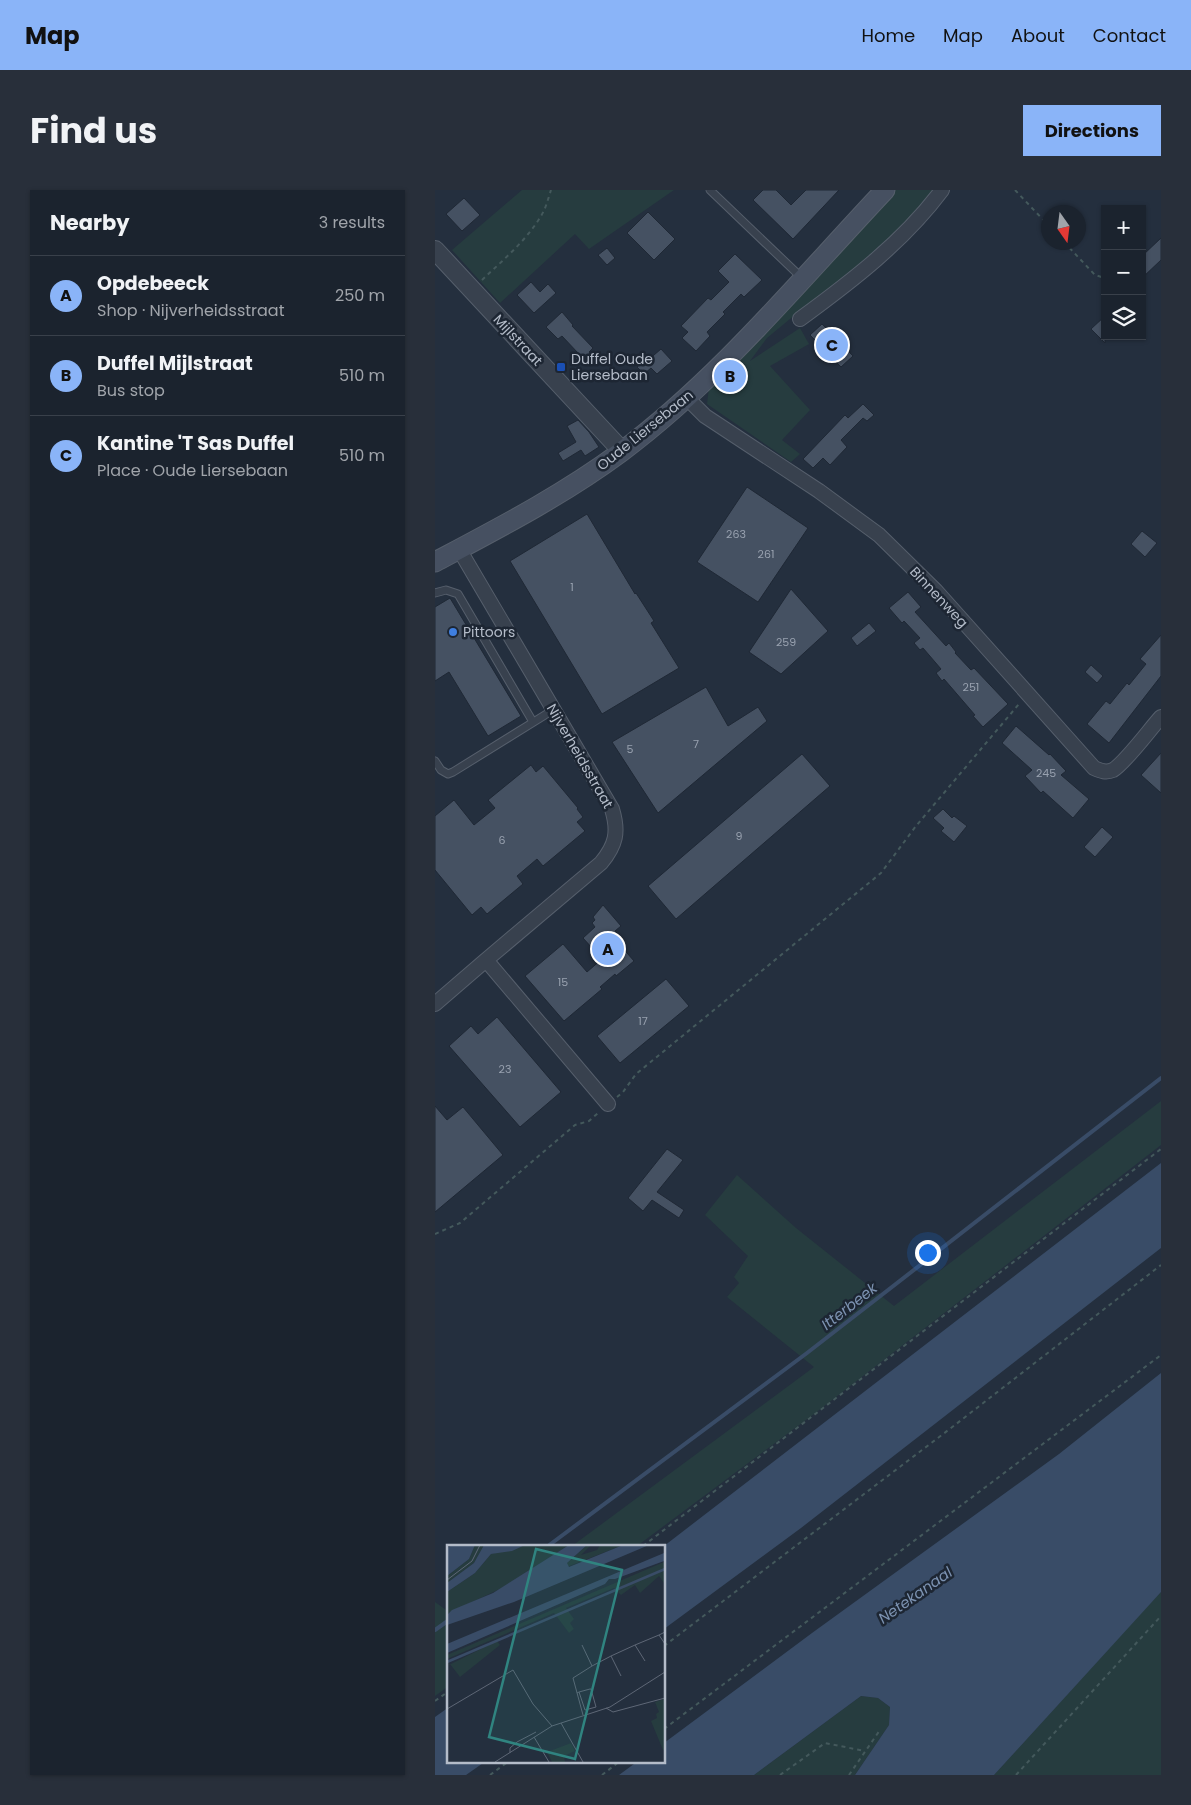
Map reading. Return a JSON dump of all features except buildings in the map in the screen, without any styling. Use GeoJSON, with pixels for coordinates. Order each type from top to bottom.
{"type":"FeatureCollection","features":[{"type":"Feature","properties":{"kind":"main road","name":"Oude Liersebaan"},"geometry":{"type":"LineString","coordinates":[[435,562],[527,513],[576,483],[621,451],[687,398],[885,190]]}},
{"type":"Feature","properties":{"kind":"street"},"geometry":{"type":"LineString","coordinates":[[800,319],[871,264],[928,208],[942,190]]}},
{"type":"Feature","properties":{"kind":"street","name":"Mijlstraat"},"geometry":{"type":"LineString","coordinates":[[435,250],[621,451]]}},
{"type":"Feature","properties":{"kind":"street","name":"Binnenweg"},"geometry":{"type":"LineString","coordinates":[[687,398],[705,416],[819,491],[879,535],[936,591],[1094,768],[1104,772],[1113,770],[1161,717]]}},
{"type":"Feature","properties":{"kind":"street","name":"Nijverheidsstraat"},"geometry":{"type":"LineString","coordinates":[[435,1004],[601,863],[611,851],[615,840],[616,823],[612,810],[459,549]]}},
{"type":"Feature","properties":{"kind":"street"},"geometry":{"type":"LineString","coordinates":[[487,960],[608,1104]]}},
{"type":"Feature","properties":{"kind":"lane"},"geometry":{"type":"LineString","coordinates":[[710,190],[802,278]]}},
{"type":"Feature","properties":{"kind":"lane"},"geometry":{"type":"LineString","coordinates":[[435,593],[446,590],[458,594],[533,722]]}},
{"type":"Feature","properties":{"kind":"lane"},"geometry":{"type":"LineString","coordinates":[[435,761],[441,770],[448,774],[453,772],[553,710]]}},
{"type":"Feature","properties":{"kind":"path"},"geometry":{"type":"LineString","coordinates":[[471,290],[514,250],[526,236],[541,216],[551,190]]}},
{"type":"Feature","properties":{"kind":"path"},"geometry":{"type":"LineString","coordinates":[[1015,190],[1041,218]]}},
{"type":"Feature","properties":{"kind":"path"},"geometry":{"type":"LineString","coordinates":[[1072,250],[1095,275],[1101,277]]}},
{"type":"Feature","properties":{"kind":"path"},"geometry":{"type":"LineString","coordinates":[[435,1234],[460,1223],[575,1126],[589,1120],[623,1092],[636,1074],[881,873],[916,826],[1027,694]]}},
{"type":"Feature","properties":{"kind":"path"},"geometry":{"type":"LineString","coordinates":[[644,1545],[1161,1149]]}},
{"type":"Feature","properties":{"kind":"path"},"geometry":{"type":"LineString","coordinates":[[665,1645],[951,1428],[1161,1265]]}},
{"type":"Feature","properties":{"kind":"path"},"geometry":{"type":"LineString","coordinates":[[665,1728],[1161,1355]]}},
{"type":"Feature","properties":{"kind":"path"},"geometry":{"type":"LineString","coordinates":[[1016,1775],[1161,1616]]}},
{"type":"Feature","properties":{"kind":"path"},"geometry":{"type":"LineString","coordinates":[[435,1700],[447,1692]]}},
{"type":"Feature","properties":{"kind":"path"},"geometry":{"type":"LineString","coordinates":[[849,1775],[880,1730]]}},
{"type":"Feature","properties":{"kind":"path"},"geometry":{"type":"LineString","coordinates":[[781,1775],[825,1743],[865,1751]]}},
{"type":"Feature","properties":{"kind":"path"},"geometry":{"type":"LineString","coordinates":[[490,1775],[508,1762]]}},
{"type":"Feature","properties":{"kind":"path"},"geometry":{"type":"LineString","coordinates":[[601,1775],[619,1762]]}},
{"type":"Feature","properties":{"kind":"green space"},"geometry":{"type":"Polygon","coordinates":[[[522,190],[674,190],[589,249],[575,234],[500,303],[452,250],[522,190]]]}},
{"type":"Feature","properties":{"kind":"green space"},"geometry":{"type":"Polygon","coordinates":[[[894,190],[937,190],[868,261],[796,314],[767,338],[750,361],[800,328],[809,344],[770,366],[810,410],[782,440],[800,454],[791,462],[707,404],[709,387],[894,190]]]}},
{"type":"Feature","properties":{"kind":"green space"},"geometry":{"type":"Polygon","coordinates":[[[1161,1101],[1161,1145],[814,1414],[638,1545],[573,1545],[814,1367],[727,1297],[739,1283],[734,1277],[748,1256],[705,1215],[737,1175],[796,1228],[894,1306],[1161,1101]]]}},
{"type":"Feature","properties":{"kind":"green space"},"geometry":{"type":"Polygon","coordinates":[[[1161,1592],[1161,1775],[994,1775],[1143,1611],[1161,1592]]]}},
{"type":"Feature","properties":{"kind":"green space"},"geometry":{"type":"Polygon","coordinates":[[[435,1602],[447,1611],[447,1687],[435,1696],[435,1602]]]}},
{"type":"Feature","properties":{"kind":"green space"},"geometry":{"type":"Polygon","coordinates":[[[861,1696],[878,1698],[890,1707],[889,1725],[855,1775],[754,1775],[861,1696]]]}},
{"type":"Feature","properties":{"kind":"water"},"geometry":{"type":"Polygon","coordinates":[[[1161,1163],[1161,1248],[801,1528],[665,1628],[665,1545],[1161,1163]]]}},
{"type":"Feature","properties":{"kind":"water","name":"Netekanaal"},"geometry":{"type":"Polygon","coordinates":[[[1161,1373],[1161,1592],[994,1775],[855,1775],[889,1725],[890,1707],[878,1698],[861,1696],[754,1775],[619,1775],[637,1762],[665,1762],[665,1742],[1059,1454],[1161,1373]]]}},
{"type":"Feature","properties":{"kind":"water"},"geometry":{"type":"Polygon","coordinates":[[[447,1708],[447,1762],[485,1762],[466,1775],[435,1775],[435,1717],[447,1708]]]}},
{"type":"Feature","properties":{"kind":"waterway","name":"Itterbeek"},"geometry":{"type":"LineString","coordinates":[[549,1545],[807,1353],[1161,1078]]}},
{"type":"Feature","properties":{"kind":"waterway","name":"Itterbeek"},"geometry":{"type":"LineString","coordinates":[[435,1630],[447,1621]]}},
{"type":"Feature","properties":{"kind":"place","name":"Kantine 'T Sas Duffel"},"geometry":{"type":"Point","coordinates":[832,345]}},
{"type":"Feature","properties":{"kind":"place","name":"Duffel Oude Liersebaan"},"geometry":{"type":"Point","coordinates":[561,367]}},
{"type":"Feature","properties":{"kind":"place","name":"Duffel Mijlstraat"},"geometry":{"type":"Point","coordinates":[730,376]}},
{"type":"Feature","properties":{"kind":"place","name":"Pittoors"},"geometry":{"type":"Point","coordinates":[453,632]}},
{"type":"Feature","properties":{"kind":"place","name":"Opdebeeck"},"geometry":{"type":"Point","coordinates":[608,949]}}]}
